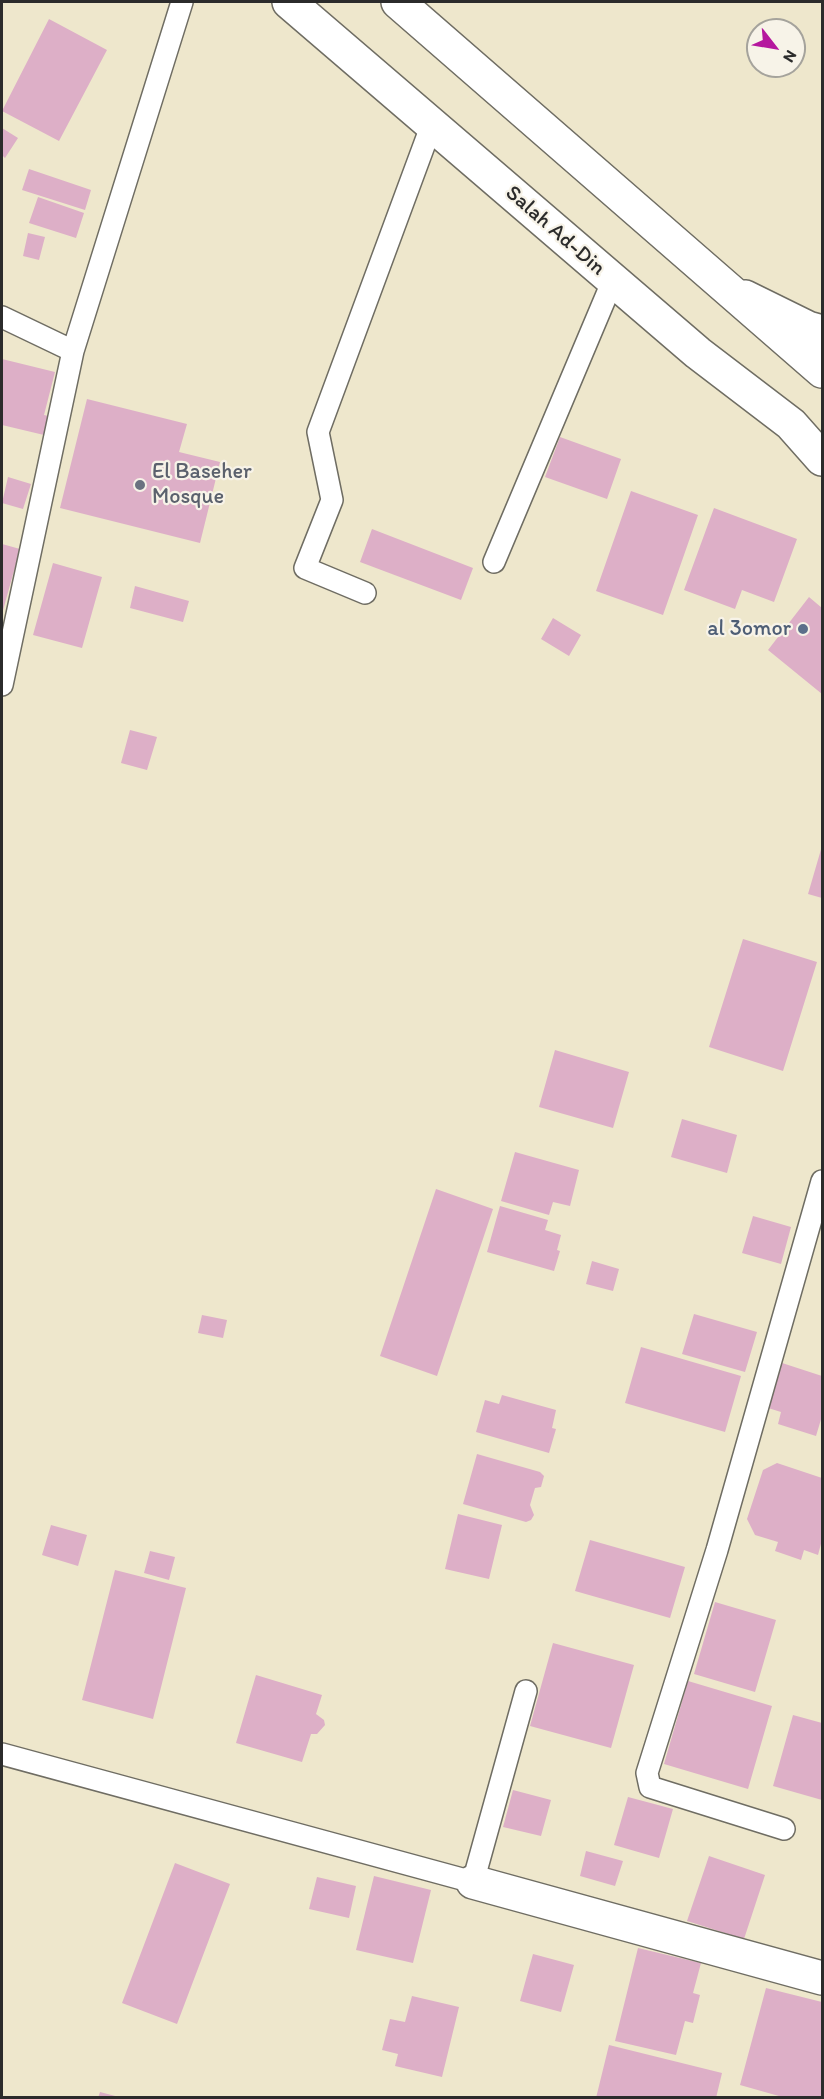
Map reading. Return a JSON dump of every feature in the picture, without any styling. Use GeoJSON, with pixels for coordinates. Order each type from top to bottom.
{"type":"FeatureCollection","features":[{"type":"Feature","properties":{"kind":"main road","name":"Salah Ad-Din"},"geometry":{"type":"LineString","coordinates":[[289,2],[698,354],[790,424],[822,459]]}},
{"type":"Feature","properties":{"kind":"main road"},"geometry":{"type":"LineString","coordinates":[[406,5],[822,370]]}},
{"type":"Feature","properties":{"kind":"main road"},"geometry":{"type":"LineString","coordinates":[[723,285],[797,323],[822,332]]}},
{"type":"Feature","properties":{"kind":"main road"},"geometry":{"type":"LineString","coordinates":[[790,424],[822,437]]}},
{"type":"Feature","properties":{"kind":"main road"},"geometry":{"type":"LineString","coordinates":[[473,1882],[822,1978]]}},
{"type":"Feature","properties":{"kind":"lane"},"geometry":{"type":"LineString","coordinates":[[2,685],[73,351],[182,2]]}},
{"type":"Feature","properties":{"kind":"lane"},"geometry":{"type":"LineString","coordinates":[[365,593],[305,568],[332,500],[318,432],[432,124]]}},
{"type":"Feature","properties":{"kind":"lane"},"geometry":{"type":"LineString","coordinates":[[494,562],[613,280]]}},
{"type":"Feature","properties":{"kind":"lane"},"geometry":{"type":"LineString","coordinates":[[2,317],[73,351]]}},
{"type":"Feature","properties":{"kind":"lane"},"geometry":{"type":"LineString","coordinates":[[784,1829],[650,1787],[647,1773],[717,1550],[822,1181]]}},
{"type":"Feature","properties":{"kind":"lane"},"geometry":{"type":"LineString","coordinates":[[2,1754],[473,1882],[526,1691]]}},
{"type":"Feature","properties":{"kind":"building"},"geometry":{"type":"Polygon","coordinates":[[[49,19],[107,50],[59,141],[2,111],[49,19]]]}},
{"type":"Feature","properties":{"kind":"building"},"geometry":{"type":"Polygon","coordinates":[[[2,128],[18,138],[5,158],[2,155],[2,128]]]}},
{"type":"Feature","properties":{"kind":"building"},"geometry":{"type":"Polygon","coordinates":[[[29,169],[91,190],[85,210],[22,190],[29,169]]]}},
{"type":"Feature","properties":{"kind":"building"},"geometry":{"type":"Polygon","coordinates":[[[38,197],[84,213],[76,238],[29,223],[38,197]]]}},
{"type":"Feature","properties":{"kind":"building"},"geometry":{"type":"Polygon","coordinates":[[[28,233],[45,237],[39,260],[23,256],[28,233]]]}},
{"type":"Feature","properties":{"kind":"building"},"geometry":{"type":"Polygon","coordinates":[[[2,359],[55,372],[44,415],[49,416],[44,435],[2,425],[2,359]]]}},
{"type":"Feature","properties":{"kind":"building","name":"El Baseher Mosque"},"geometry":{"type":"Polygon","coordinates":[[[87,399],[187,424],[179,452],[220,462],[200,543],[60,508],[87,399]]]}},
{"type":"Feature","properties":{"kind":"building"},"geometry":{"type":"Polygon","coordinates":[[[560,437],[621,459],[607,499],[545,477],[560,437]]]}},
{"type":"Feature","properties":{"kind":"building"},"geometry":{"type":"Polygon","coordinates":[[[8,477],[31,484],[23,509],[2,503],[8,477]]]}},
{"type":"Feature","properties":{"kind":"building"},"geometry":{"type":"Polygon","coordinates":[[[631,491],[698,515],[663,615],[596,591],[631,491]]]}},
{"type":"Feature","properties":{"kind":"building"},"geometry":{"type":"Polygon","coordinates":[[[714,508],[797,539],[774,602],[742,590],[735,609],[684,590],[714,508]]]}},
{"type":"Feature","properties":{"kind":"building"},"geometry":{"type":"Polygon","coordinates":[[[372,529],[473,568],[461,600],[360,562],[372,529]]]}},
{"type":"Feature","properties":{"kind":"building"},"geometry":{"type":"Polygon","coordinates":[[[2,544],[20,549],[2,614],[2,544]]]}},
{"type":"Feature","properties":{"kind":"building"},"geometry":{"type":"Polygon","coordinates":[[[53,563],[102,577],[82,648],[33,635],[53,563]]]}},
{"type":"Feature","properties":{"kind":"building"},"geometry":{"type":"Polygon","coordinates":[[[135,586],[189,601],[183,622],[130,608],[135,586]]]}},
{"type":"Feature","properties":{"kind":"building","name":"al 3omor"},"geometry":{"type":"Polygon","coordinates":[[[809,597],[822,608],[822,694],[768,650],[809,597]]]}},
{"type":"Feature","properties":{"kind":"building"},"geometry":{"type":"Polygon","coordinates":[[[553,618],[581,635],[569,656],[541,639],[553,618]]]}},
{"type":"Feature","properties":{"kind":"building"},"geometry":{"type":"Polygon","coordinates":[[[130,730],[157,737],[147,770],[121,763],[130,730]]]}},
{"type":"Feature","properties":{"kind":"building"},"geometry":{"type":"Polygon","coordinates":[[[822,846],[822,898],[808,894],[822,846]]]}},
{"type":"Feature","properties":{"kind":"building"},"geometry":{"type":"Polygon","coordinates":[[[743,939],[817,962],[783,1071],[709,1047],[743,939]]]}},
{"type":"Feature","properties":{"kind":"building"},"geometry":{"type":"Polygon","coordinates":[[[555,1050],[629,1072],[613,1128],[539,1107],[555,1050]]]}},
{"type":"Feature","properties":{"kind":"building"},"geometry":{"type":"Polygon","coordinates":[[[682,1119],[737,1135],[727,1173],[671,1157],[682,1119]]]}},
{"type":"Feature","properties":{"kind":"building"},"geometry":{"type":"Polygon","coordinates":[[[515,1152],[579,1170],[570,1206],[553,1202],[549,1215],[501,1201],[515,1152]]]}},
{"type":"Feature","properties":{"kind":"building"},"geometry":{"type":"Polygon","coordinates":[[[436,1189],[493,1209],[437,1376],[380,1356],[436,1189]]]}},
{"type":"Feature","properties":{"kind":"building"},"geometry":{"type":"Polygon","coordinates":[[[500,1206],[548,1220],[545,1230],[561,1235],[557,1250],[560,1251],[554,1271],[487,1252],[500,1206]]]}},
{"type":"Feature","properties":{"kind":"building"},"geometry":{"type":"Polygon","coordinates":[[[753,1216],[791,1227],[781,1264],[742,1253],[753,1216]]]}},
{"type":"Feature","properties":{"kind":"building"},"geometry":{"type":"Polygon","coordinates":[[[592,1261],[619,1269],[613,1291],[586,1284],[592,1261]]]}},
{"type":"Feature","properties":{"kind":"building"},"geometry":{"type":"Polygon","coordinates":[[[694,1314],[757,1332],[745,1372],[682,1354],[694,1314]]]}},
{"type":"Feature","properties":{"kind":"building"},"geometry":{"type":"Polygon","coordinates":[[[202,1315],[227,1320],[223,1338],[198,1333],[202,1315]]]}},
{"type":"Feature","properties":{"kind":"building"},"geometry":{"type":"Polygon","coordinates":[[[641,1347],[741,1376],[725,1432],[625,1403],[641,1347]]]}},
{"type":"Feature","properties":{"kind":"building"},"geometry":{"type":"Polygon","coordinates":[[[779,1362],[822,1376],[822,1416],[816,1436],[778,1424],[781,1412],[765,1407],[779,1362]]]}},
{"type":"Feature","properties":{"kind":"building"},"geometry":{"type":"Polygon","coordinates":[[[502,1395],[556,1410],[552,1428],[556,1429],[549,1453],[476,1432],[485,1400],[499,1404],[502,1395]]]}},
{"type":"Feature","properties":{"kind":"building"},"geometry":{"type":"Polygon","coordinates":[[[477,1454],[540,1472],[544,1476],[541,1487],[535,1488],[530,1505],[534,1515],[531,1520],[526,1522],[463,1504],[477,1454]]]}},
{"type":"Feature","properties":{"kind":"building"},"geometry":{"type":"Polygon","coordinates":[[[777,1463],[822,1478],[822,1540],[818,1555],[804,1550],[801,1560],[775,1551],[778,1542],[755,1535],[747,1519],[763,1470],[777,1463]]]}},
{"type":"Feature","properties":{"kind":"building"},"geometry":{"type":"Polygon","coordinates":[[[458,1514],[502,1525],[489,1579],[445,1569],[458,1514]]]}},
{"type":"Feature","properties":{"kind":"building"},"geometry":{"type":"Polygon","coordinates":[[[51,1525],[87,1535],[78,1566],[42,1555],[51,1525]]]}},
{"type":"Feature","properties":{"kind":"building"},"geometry":{"type":"Polygon","coordinates":[[[590,1540],[685,1567],[670,1618],[575,1591],[590,1540]]]}},
{"type":"Feature","properties":{"kind":"building"},"geometry":{"type":"Polygon","coordinates":[[[150,1551],[175,1557],[169,1580],[144,1573],[150,1551]]]}},
{"type":"Feature","properties":{"kind":"building"},"geometry":{"type":"Polygon","coordinates":[[[115,1570],[186,1588],[153,1719],[82,1700],[115,1570]]]}},
{"type":"Feature","properties":{"kind":"building"},"geometry":{"type":"Polygon","coordinates":[[[715,1602],[776,1620],[755,1692],[694,1674],[715,1602]]]}},
{"type":"Feature","properties":{"kind":"building"},"geometry":{"type":"Polygon","coordinates":[[[553,1643],[634,1665],[611,1748],[530,1726],[553,1643]]]}},
{"type":"Feature","properties":{"kind":"building"},"geometry":{"type":"Polygon","coordinates":[[[256,1675],[322,1695],[316,1714],[324,1720],[325,1725],[317,1734],[311,1734],[302,1762],[236,1743],[256,1675]]]}},
{"type":"Feature","properties":{"kind":"building"},"geometry":{"type":"Polygon","coordinates":[[[688,1681],[772,1706],[748,1789],[664,1764],[688,1681]]]}},
{"type":"Feature","properties":{"kind":"building"},"geometry":{"type":"Polygon","coordinates":[[[793,1715],[822,1723],[822,1800],[773,1786],[793,1715]]]}},
{"type":"Feature","properties":{"kind":"building"},"geometry":{"type":"Polygon","coordinates":[[[513,1790],[551,1800],[541,1836],[503,1827],[513,1790]]]}},
{"type":"Feature","properties":{"kind":"building"},"geometry":{"type":"Polygon","coordinates":[[[628,1797],[673,1809],[659,1858],[614,1845],[628,1797]]]}},
{"type":"Feature","properties":{"kind":"building"},"geometry":{"type":"Polygon","coordinates":[[[586,1851],[623,1861],[615,1886],[580,1876],[586,1851]]]}},
{"type":"Feature","properties":{"kind":"building"},"geometry":{"type":"Polygon","coordinates":[[[709,1856],[765,1875],[744,1939],[687,1921],[709,1856]]]}},
{"type":"Feature","properties":{"kind":"building"},"geometry":{"type":"Polygon","coordinates":[[[175,1863],[230,1884],[177,2024],[122,2003],[175,1863]]]}},
{"type":"Feature","properties":{"kind":"building"},"geometry":{"type":"Polygon","coordinates":[[[374,1876],[431,1890],[413,1963],[356,1950],[374,1876]]]}},
{"type":"Feature","properties":{"kind":"building"},"geometry":{"type":"Polygon","coordinates":[[[317,1877],[356,1886],[349,1918],[309,1909],[317,1877]]]}},
{"type":"Feature","properties":{"kind":"building"},"geometry":{"type":"Polygon","coordinates":[[[638,1948],[701,1963],[693,1993],[700,1995],[693,2023],[685,2021],[676,2055],[615,2041],[638,1948]]]}},
{"type":"Feature","properties":{"kind":"building"},"geometry":{"type":"Polygon","coordinates":[[[533,1954],[574,1965],[561,2012],[520,2001],[533,1954]]]}},
{"type":"Feature","properties":{"kind":"building"},"geometry":{"type":"Polygon","coordinates":[[[766,1988],[822,2002],[822,2098],[786,2098],[740,2085],[766,1988]]]}},
{"type":"Feature","properties":{"kind":"building"},"geometry":{"type":"Polygon","coordinates":[[[412,1996],[459,2007],[442,2077],[395,2066],[398,2054],[382,2050],[390,2019],[405,2022],[412,1996]]]}},
{"type":"Feature","properties":{"kind":"building"},"geometry":{"type":"Polygon","coordinates":[[[609,2045],[722,2073],[716,2098],[596,2098],[609,2045]]]}},
{"type":"Feature","properties":{"kind":"building"},"geometry":{"type":"Polygon","coordinates":[[[100,2092],[119,2097],[119,2098],[98,2098],[100,2092]]]}},
{"type":"Feature","properties":{"kind":"place","name":"El Baseher Mosque"},"geometry":{"type":"Point","coordinates":[140,485]}},
{"type":"Feature","properties":{"kind":"place","name":"al 3omor"},"geometry":{"type":"Point","coordinates":[803,629]}}]}
